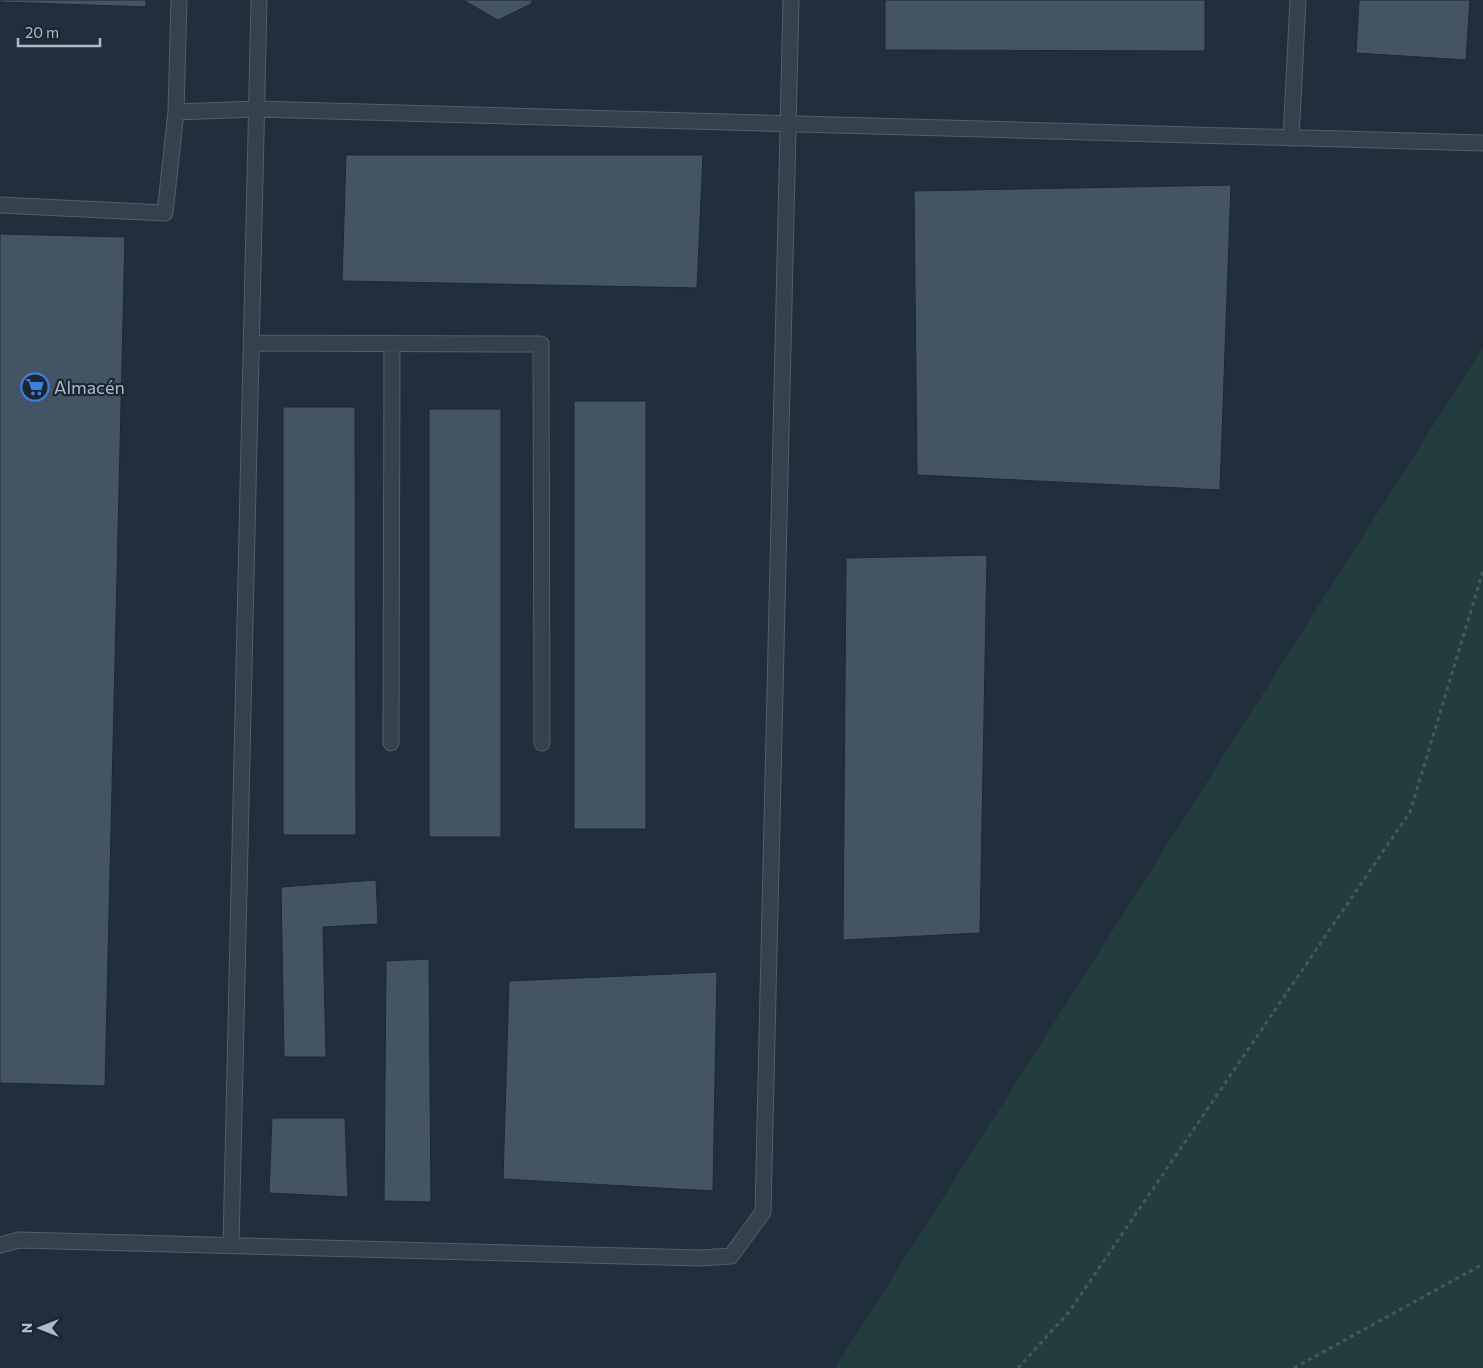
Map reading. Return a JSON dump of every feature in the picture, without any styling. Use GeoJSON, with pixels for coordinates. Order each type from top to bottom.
{"type":"FeatureCollection","features":[{"type":"Feature","properties":{"kind":"lane"},"geometry":{"type":"LineString","coordinates":[[0,205],[165,212],[176,112],[179,0]]}},
{"type":"Feature","properties":{"kind":"lane"},"geometry":{"type":"LineString","coordinates":[[231,1246],[259,0]]}},
{"type":"Feature","properties":{"kind":"lane"},"geometry":{"type":"LineString","coordinates":[[0,1245],[19,1240],[701,1258],[731,1256],[763,1212],[791,0]]}},
{"type":"Feature","properties":{"kind":"lane"},"geometry":{"type":"LineString","coordinates":[[1291,138],[1298,0]]}},
{"type":"Feature","properties":{"kind":"lane"},"geometry":{"type":"LineString","coordinates":[[176,112],[256,109],[1483,143]]}},
{"type":"Feature","properties":{"kind":"lane"},"geometry":{"type":"LineString","coordinates":[[251,343],[541,344],[542,743]]}},
{"type":"Feature","properties":{"kind":"lane"},"geometry":{"type":"LineString","coordinates":[[391,743],[392,344]]}},
{"type":"Feature","properties":{"kind":"path"},"geometry":{"type":"LineString","coordinates":[[1018,1368],[1070,1312],[1410,812],[1483,571]]}},
{"type":"Feature","properties":{"kind":"path"},"geometry":{"type":"LineString","coordinates":[[1294,1368],[1483,1264]]}},
{"type":"Feature","properties":{"kind":"green space"},"geometry":{"type":"Polygon","coordinates":[[[1483,347],[1483,1368],[835,1368],[1483,347]]]}},
{"type":"Feature","properties":{"kind":"building"},"geometry":{"type":"Polygon","coordinates":[[[0,0],[146,0],[146,7],[0,2],[0,0]]]}},
{"type":"Feature","properties":{"kind":"building"},"geometry":{"type":"Polygon","coordinates":[[[463,0],[533,0],[531,4],[498,20],[463,0]]]}},
{"type":"Feature","properties":{"kind":"building"},"geometry":{"type":"Polygon","coordinates":[[[885,0],[1205,0],[1205,51],[885,50],[885,0]]]}},
{"type":"Feature","properties":{"kind":"building"},"geometry":{"type":"Polygon","coordinates":[[[1359,0],[1470,0],[1466,60],[1356,53],[1359,0]]]}},
{"type":"Feature","properties":{"kind":"building"},"geometry":{"type":"Polygon","coordinates":[[[346,155],[703,155],[697,288],[342,281],[346,155]]]}},
{"type":"Feature","properties":{"kind":"building"},"geometry":{"type":"Polygon","coordinates":[[[1231,185],[1220,490],[917,475],[914,191],[1231,185]]]}},
{"type":"Feature","properties":{"kind":"building"},"geometry":{"type":"Polygon","coordinates":[[[0,234],[125,237],[105,1086],[0,1083],[0,234]]]}},
{"type":"Feature","properties":{"kind":"building"},"geometry":{"type":"Polygon","coordinates":[[[574,401],[646,401],[646,829],[574,829],[574,401]]]}},
{"type":"Feature","properties":{"kind":"building"},"geometry":{"type":"Polygon","coordinates":[[[283,407],[355,407],[356,835],[283,835],[283,407]]]}},
{"type":"Feature","properties":{"kind":"building"},"geometry":{"type":"Polygon","coordinates":[[[429,409],[501,409],[501,837],[429,837],[429,409]]]}},
{"type":"Feature","properties":{"kind":"building"},"geometry":{"type":"Polygon","coordinates":[[[987,555],[980,933],[843,940],[846,558],[987,555]]]}},
{"type":"Feature","properties":{"kind":"building"},"geometry":{"type":"Polygon","coordinates":[[[376,880],[378,924],[323,927],[326,1057],[284,1057],[281,887],[376,880]]]}},
{"type":"Feature","properties":{"kind":"building"},"geometry":{"type":"Polygon","coordinates":[[[429,959],[431,1202],[384,1201],[386,961],[429,959]]]}},
{"type":"Feature","properties":{"kind":"building"},"geometry":{"type":"Polygon","coordinates":[[[717,972],[713,1191],[503,1179],[509,981],[717,972]]]}},
{"type":"Feature","properties":{"kind":"building"},"geometry":{"type":"Polygon","coordinates":[[[272,1118],[345,1118],[348,1197],[269,1193],[272,1118]]]}},
{"type":"Feature","properties":{"kind":"place","name":"Almacén"},"geometry":{"type":"Point","coordinates":[35,387]}}]}
